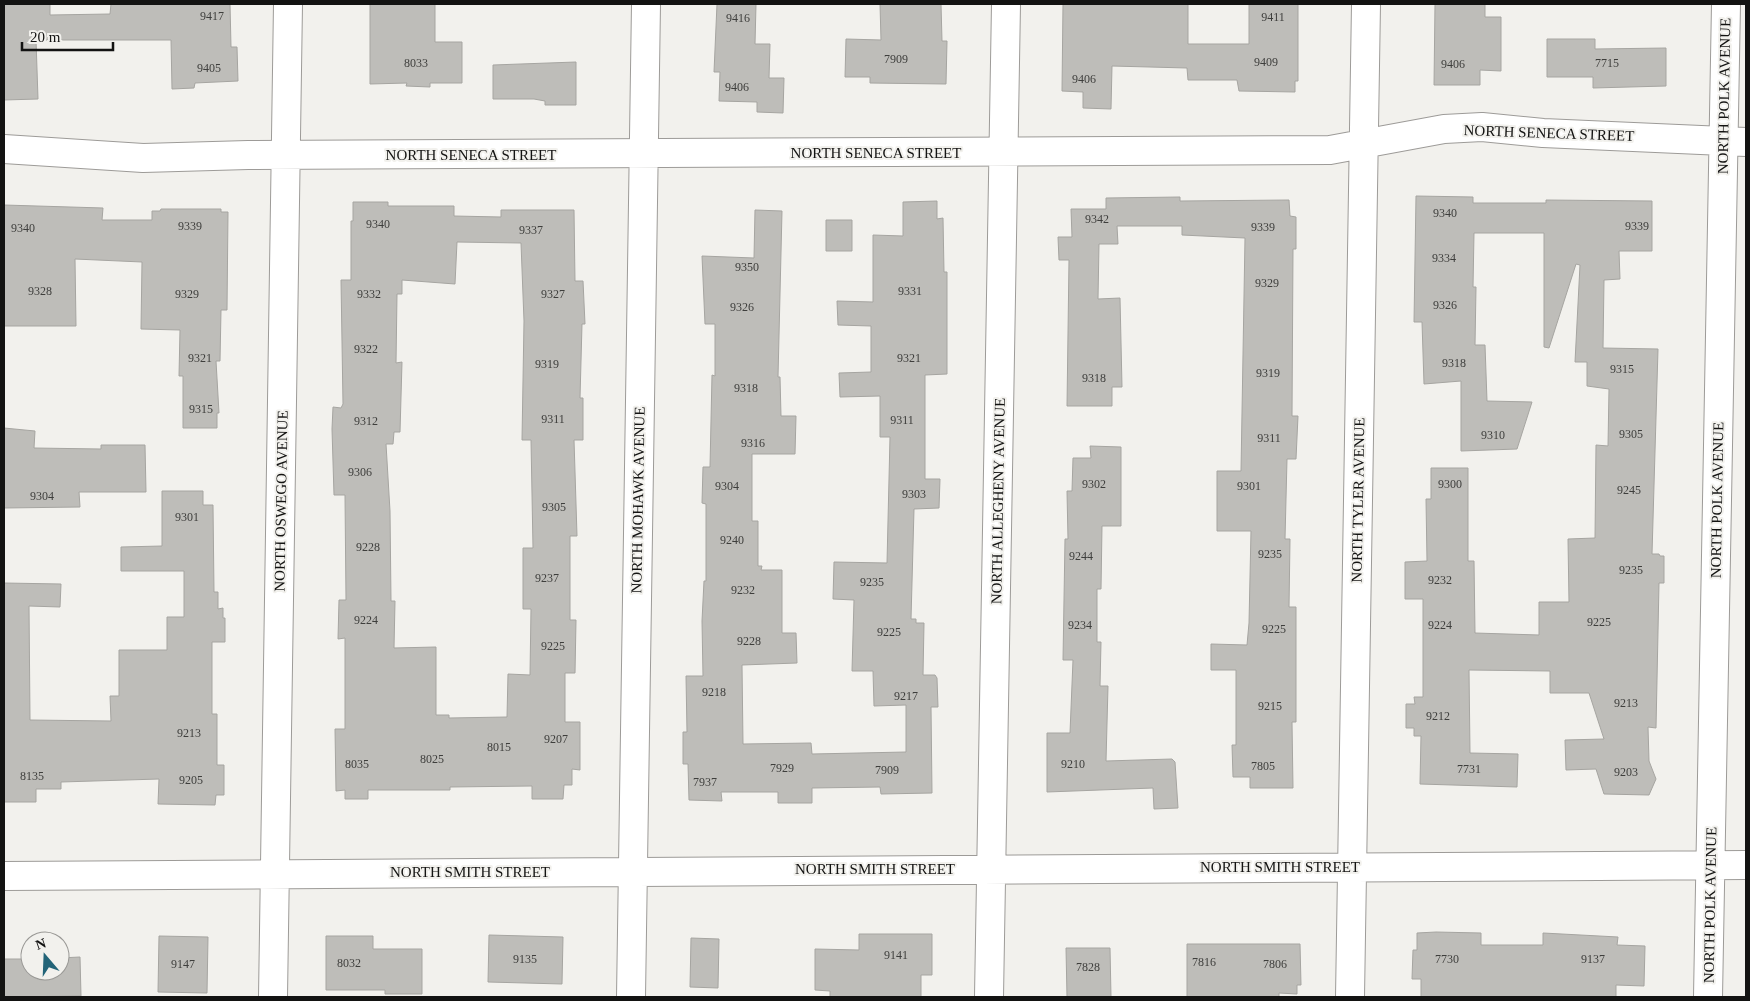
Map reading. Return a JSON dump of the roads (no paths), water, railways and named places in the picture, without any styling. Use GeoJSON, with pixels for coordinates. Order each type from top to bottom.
{"type":"FeatureCollection","features":[{"type":"Feature","properties":{"kind":"street","name":"NORTH OSWEGO AVENUE"},"geometry":{"type":"LineString","coordinates":[[273,997],[288,4]]}},
{"type":"Feature","properties":{"kind":"street","name":"NORTH MOHAWK AVENUE"},"geometry":{"type":"LineString","coordinates":[[631,997],[646,4]]}},
{"type":"Feature","properties":{"kind":"street","name":"NORTH ALLEGHENY AVENUE"},"geometry":{"type":"LineString","coordinates":[[989,997],[1006,4]]}},
{"type":"Feature","properties":{"kind":"street","name":"NORTH TYLER AVENUE"},"geometry":{"type":"LineString","coordinates":[[1350,997],[1366,4]]}},
{"type":"Feature","properties":{"kind":"street","name":"NORTH POLK AVENUE"},"geometry":{"type":"LineString","coordinates":[[1708,997],[1734,141],[1726,4]]}},
{"type":"Feature","properties":{"kind":"street","name":"NORTH SENECA STREET"},"geometry":{"type":"LineString","coordinates":[[4,150],[143,158],[1330,150],[1444,129],[1482,127],[1543,132],[1734,141]]}},
{"type":"Feature","properties":{"kind":"street","name":"NORTH SMITH STREET"},"geometry":{"type":"LineString","coordinates":[[4,876],[633,870],[1746,865]]}}]}
